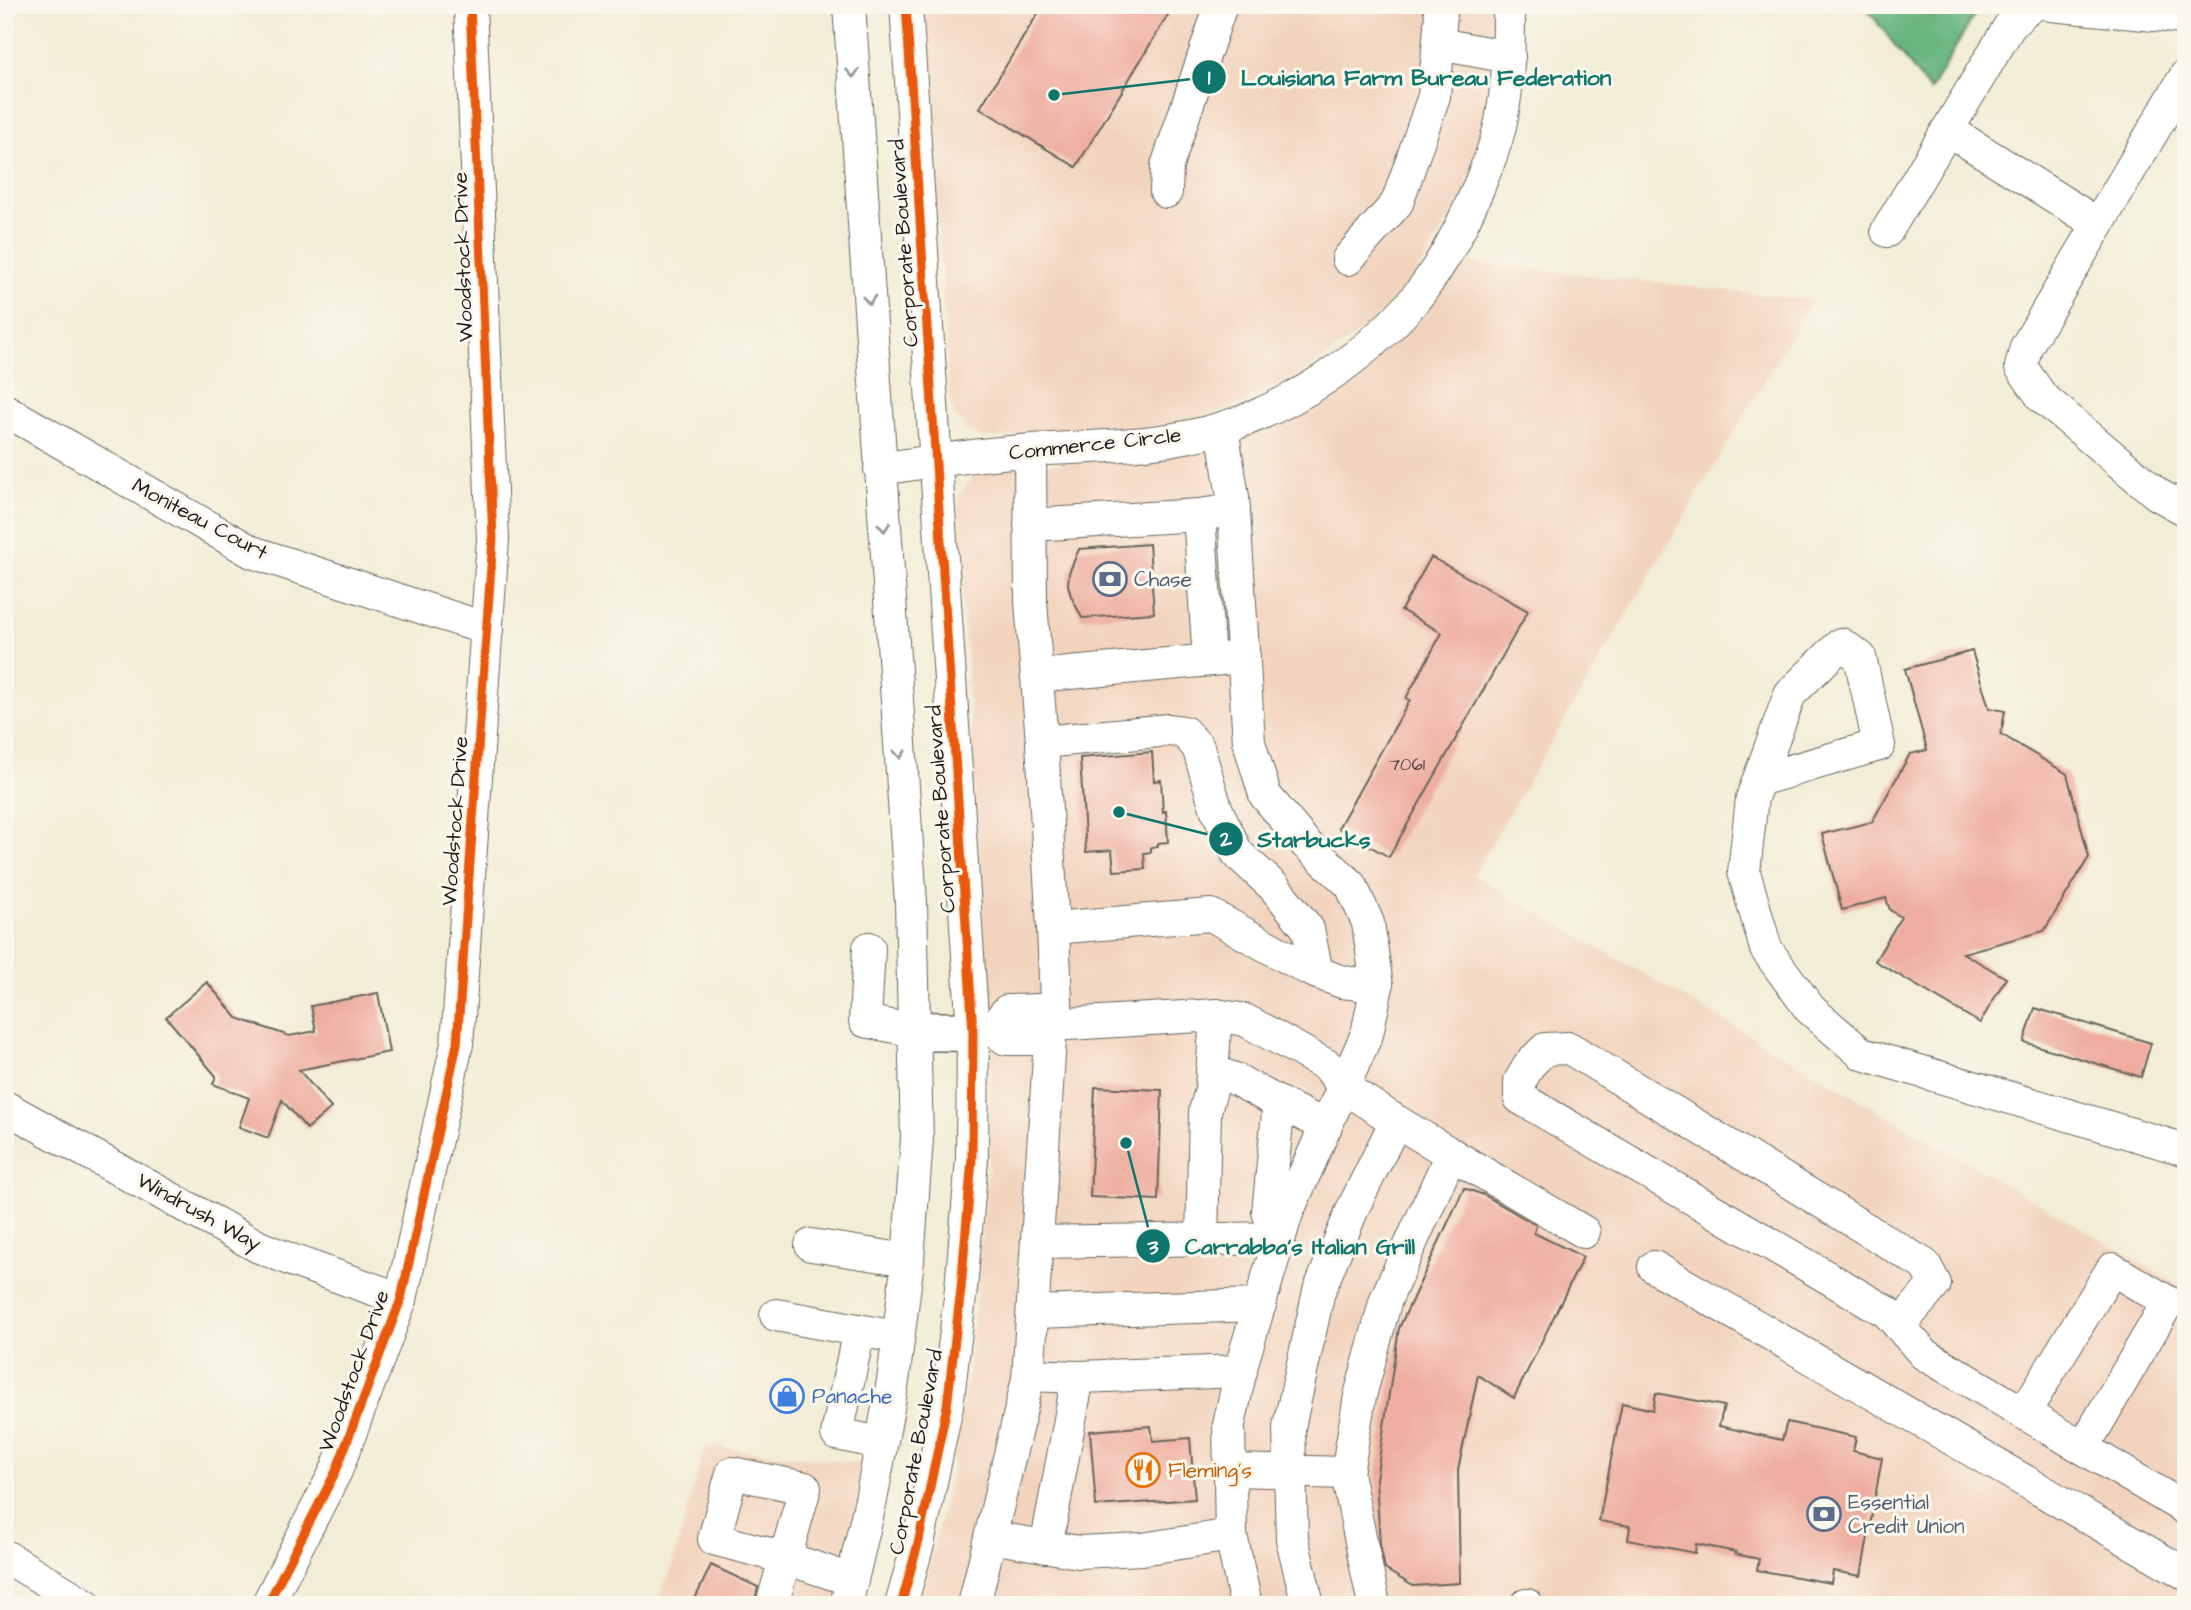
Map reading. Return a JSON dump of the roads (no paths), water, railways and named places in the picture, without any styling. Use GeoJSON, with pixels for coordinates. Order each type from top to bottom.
{"type":"FeatureCollection","features":[{"type":"Feature","properties":{"kind":"main road"},"geometry":{"type":"LineString","coordinates":[[916,1031],[983,1031]]}},
{"type":"Feature","properties":{"kind":"street","name":"Woodstock Drive"},"geometry":{"type":"LineString","coordinates":[[267,1605],[336,1471],[401,1299],[457,1044],[493,539],[470,5]]}},
{"type":"Feature","properties":{"kind":"street","name":"Corporate Boulevard"},"geometry":{"type":"LineString","coordinates":[[849,5],[911,903],[917,1139],[899,1338],[881,1443],[849,1592]]}},
{"type":"Feature","properties":{"kind":"street","name":"Corporate Boulevard"},"geometry":{"type":"LineString","coordinates":[[901,1605],[918,1544],[947,1406],[961,1289],[983,1031],[936,460],[906,5]]}},
{"type":"Feature","properties":{"kind":"street"},"geometry":{"type":"LineString","coordinates":[[1166,192],[1167,166],[1221,5]]}},
{"type":"Feature","properties":{"kind":"street"},"geometry":{"type":"LineString","coordinates":[[1348,259],[1397,203],[1434,96],[1441,14],[1439,5]]}},
{"type":"Feature","properties":{"kind":"street","name":"Commerce Circle"},"geometry":{"type":"LineString","coordinates":[[880,469],[936,460],[1141,443],[1222,428],[1269,409],[1315,385],[1368,345],[1410,304],[1439,264],[1466,218],[1487,167],[1502,118],[1509,57],[1509,5]]}},
{"type":"Feature","properties":{"kind":"street"},"geometry":{"type":"LineString","coordinates":[[1887,231],[2009,27],[2034,5]]}},
{"type":"Feature","properties":{"kind":"street"},"geometry":{"type":"LineString","coordinates":[[2051,5],[2186,18]]}},
{"type":"Feature","properties":{"kind":"street"},"geometry":{"type":"LineString","coordinates":[[1439,44],[1509,57]]}},
{"type":"Feature","properties":{"kind":"street"},"geometry":{"type":"LineString","coordinates":[[2186,75],[2026,346],[2021,367],[2042,397],[2157,494],[2186,510]]}},
{"type":"Feature","properties":{"kind":"street"},"geometry":{"type":"LineString","coordinates":[[1948,130],[2098,224]]}},
{"type":"Feature","properties":{"kind":"street","name":"Moniteau Court"},"geometry":{"type":"LineString","coordinates":[[5,410],[252,552],[487,629]]}},
{"type":"Feature","properties":{"kind":"street"},"geometry":{"type":"LineString","coordinates":[[1222,428],[1234,510],[1250,742],[1265,795],[1306,844],[1351,885],[1368,923],[1377,986],[1367,1034],[1287,1213],[1241,1371],[1230,1425],[1231,1535],[1237,1603]]}},
{"type":"Feature","properties":{"kind":"street"},"geometry":{"type":"LineString","coordinates":[[976,1604],[1029,1375],[1054,1025],[1053,928],[1031,602],[1030,451]]}},
{"type":"Feature","properties":{"kind":"street"},"geometry":{"type":"LineString","coordinates":[[1030,524],[1199,515],[1234,510]]}},
{"type":"Feature","properties":{"kind":"street"},"geometry":{"type":"LineString","coordinates":[[1199,515],[1209,660]]}},
{"type":"Feature","properties":{"kind":"street"},"geometry":{"type":"LineString","coordinates":[[1759,780],[1879,746],[1860,657],[1841,644],[1790,694],[1752,798],[1744,872],[1766,949],[1810,1009],[1862,1054],[2186,1150]]}},
{"type":"Feature","properties":{"kind":"street"},"geometry":{"type":"LineString","coordinates":[[1037,676],[1244,657]]}},
{"type":"Feature","properties":{"kind":"street"},"geometry":{"type":"LineString","coordinates":[[1042,742],[1169,730],[1184,732],[1198,747],[1216,807],[1237,853],[1275,888],[1308,929],[1317,973]]}},
{"type":"Feature","properties":{"kind":"street"},"geometry":{"type":"LineString","coordinates":[[1053,928],[1211,915],[1317,973],[1342,982],[1377,986]]}},
{"type":"Feature","properties":{"kind":"street"},"geometry":{"type":"LineString","coordinates":[[869,948],[865,1021],[916,1031]]}},
{"type":"Feature","properties":{"kind":"street"},"geometry":{"type":"LineString","coordinates":[[983,1031],[1006,1039],[1040,1039],[1054,1025],[1216,1015],[1245,1020],[1328,1066],[1343,1087],[1396,1121],[1584,1232]]}},
{"type":"Feature","properties":{"kind":"street"},"geometry":{"type":"LineString","coordinates":[[1202,1239],[1205,1111],[1211,1090],[1216,1015]]}},
{"type":"Feature","properties":{"kind":"street"},"geometry":{"type":"LineString","coordinates":[[1900,1325],[1936,1284],[1925,1265],[1569,1048],[1545,1049],[1530,1063],[1520,1081],[1520,1098],[1875,1305],[1900,1325],[1924,1354],[2186,1509]]}},
{"type":"Feature","properties":{"kind":"street"},"geometry":{"type":"LineString","coordinates":[[1212,1071],[1236,1079],[1326,1126]]}},
{"type":"Feature","properties":{"kind":"street"},"geometry":{"type":"LineString","coordinates":[[1279,1103],[1268,1212],[1279,1238]]}},
{"type":"Feature","properties":{"kind":"street","name":"Windrush Way"},"geometry":{"type":"LineString","coordinates":[[5,1107],[247,1241],[293,1261],[401,1299]]}},
{"type":"Feature","properties":{"kind":"street"},"geometry":{"type":"LineString","coordinates":[[1308,1605],[1292,1539],[1289,1427],[1319,1291],[1353,1208],[1396,1121]]}},
{"type":"Feature","properties":{"kind":"street"},"geometry":{"type":"LineString","coordinates":[[1374,1605],[1347,1473],[1360,1396],[1387,1299],[1451,1154]]}},
{"type":"Feature","properties":{"kind":"street"},"geometry":{"type":"LineString","coordinates":[[1037,1242],[1279,1238]]}},
{"type":"Feature","properties":{"kind":"street"},"geometry":{"type":"LineString","coordinates":[[811,1245],[908,1260]]}},
{"type":"Feature","properties":{"kind":"street"},"geometry":{"type":"LineString","coordinates":[[1654,1267],[2186,1574]]}},
{"type":"Feature","properties":{"kind":"street"},"geometry":{"type":"LineString","coordinates":[[2024,1413],[2112,1269],[2168,1302],[2083,1448]]}},
{"type":"Feature","properties":{"kind":"street"},"geometry":{"type":"LineString","coordinates":[[1033,1312],[1259,1305]]}},
{"type":"Feature","properties":{"kind":"street"},"geometry":{"type":"LineString","coordinates":[[776,1315],[899,1338]]}},
{"type":"Feature","properties":{"kind":"street"},"geometry":{"type":"LineString","coordinates":[[859,1330],[837,1434],[881,1443]]}},
{"type":"Feature","properties":{"kind":"street"},"geometry":{"type":"LineString","coordinates":[[1029,1375],[1078,1377],[1241,1371]]}},
{"type":"Feature","properties":{"kind":"street"},"geometry":{"type":"LineString","coordinates":[[1046,1546],[1078,1377]]}},
{"type":"Feature","properties":{"kind":"street"},"geometry":{"type":"LineString","coordinates":[[1230,1470],[1347,1473]]}},
{"type":"Feature","properties":{"kind":"street"},"geometry":{"type":"LineString","coordinates":[[990,1537],[1079,1552],[1142,1549],[1231,1535]]}},
{"type":"Feature","properties":{"kind":"street"},"geometry":{"type":"LineString","coordinates":[[5,1556],[86,1605]]}},
{"type":"Feature","properties":{"kind":"street"},"geometry":{"type":"LineString","coordinates":[[772,1605],[785,1558],[849,1592]]}},
{"type":"Feature","properties":{"kind":"place","name":"Louisiana Farm Bureau Federation"},"geometry":{"type":"Point","coordinates":[1054,95]}},
{"type":"Feature","properties":{"kind":"place","name":"Chase"},"geometry":{"type":"Point","coordinates":[1110,579]}},
{"type":"Feature","properties":{"kind":"place","name":"Starbucks"},"geometry":{"type":"Point","coordinates":[1119,812]}},
{"type":"Feature","properties":{"kind":"place","name":"Carrabba's Italian Grill"},"geometry":{"type":"Point","coordinates":[1126,1143]}},
{"type":"Feature","properties":{"kind":"place","name":"Panache"},"geometry":{"type":"Point","coordinates":[787,1396]}},
{"type":"Feature","properties":{"kind":"place","name":"Fleming's"},"geometry":{"type":"Point","coordinates":[1143,1470]}},
{"type":"Feature","properties":{"kind":"place","name":"Essential Credit Union"},"geometry":{"type":"Point","coordinates":[1824,1514]}}]}
